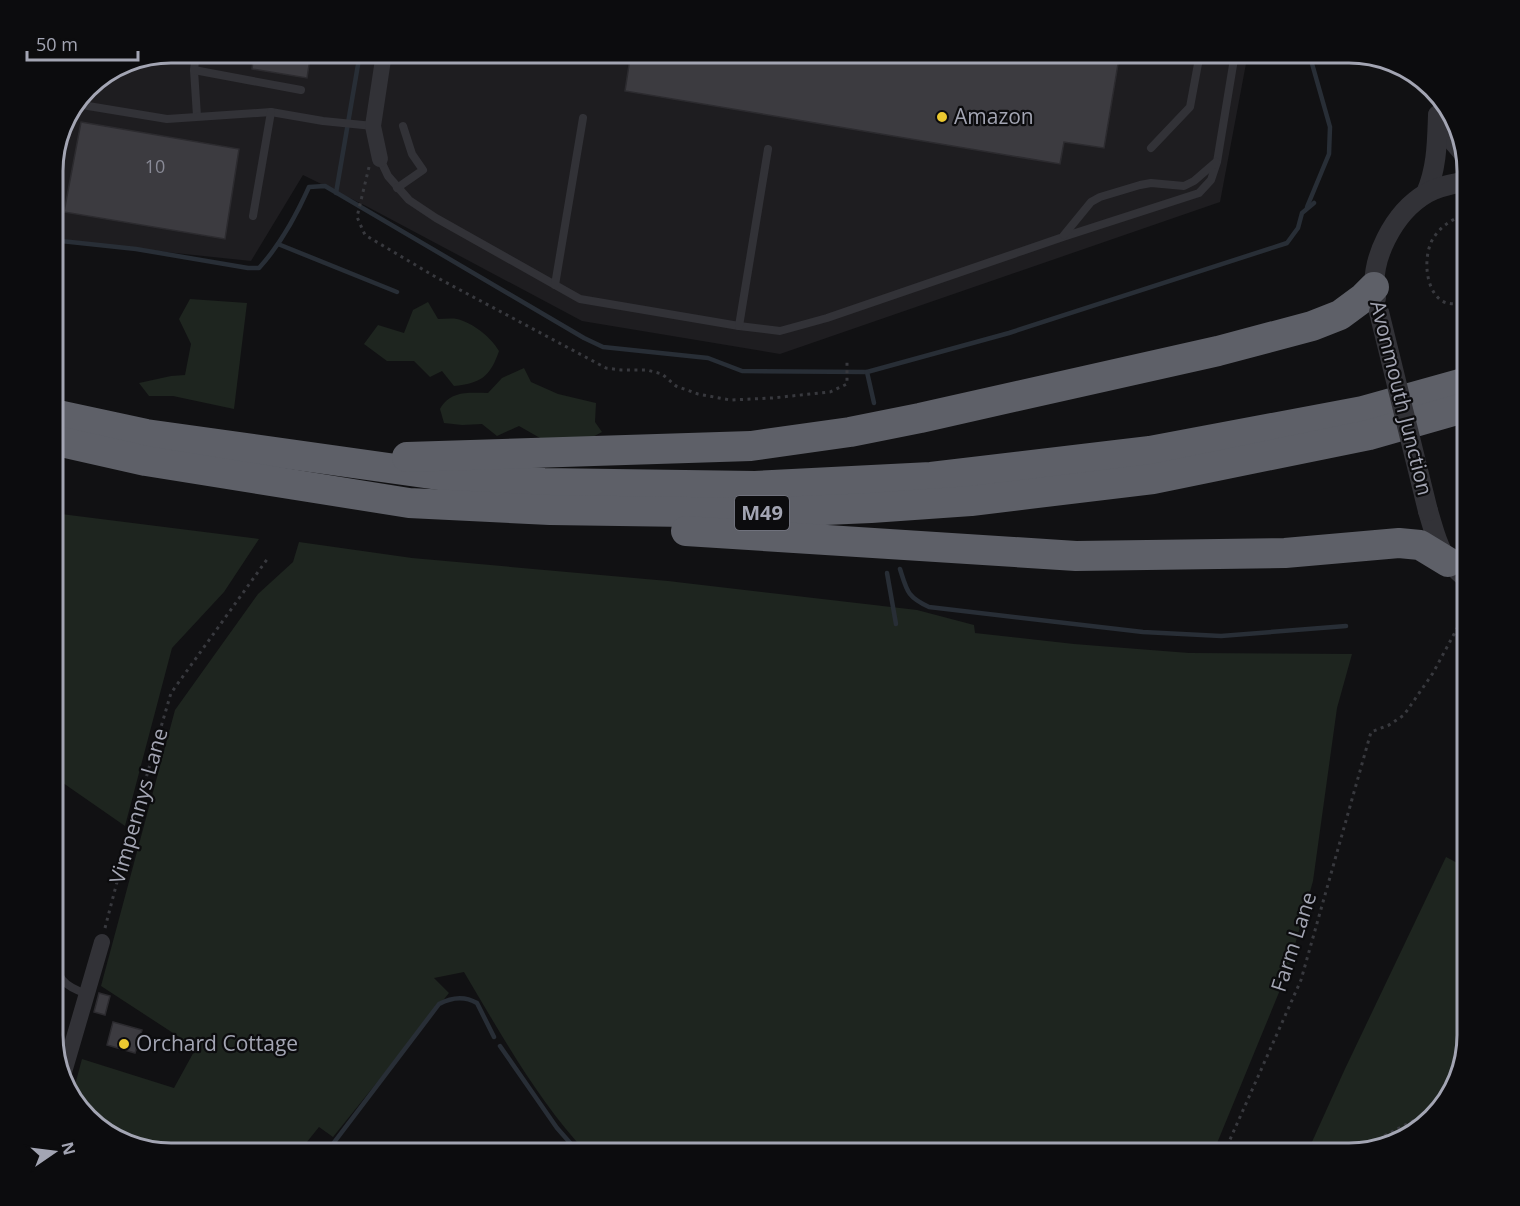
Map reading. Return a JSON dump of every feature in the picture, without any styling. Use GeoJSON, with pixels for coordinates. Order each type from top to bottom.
{"type":"FeatureCollection","features":[{"type":"Feature","properties":{"kind":"highway","name":"M49"},"geometry":{"type":"LineString","coordinates":[[321,459],[751,446],[850,432],[1218,351],[1312,326],[1340,315],[1363,298],[1376,300]]}},
{"type":"Feature","properties":{"kind":"highway","name":"M49"},"geometry":{"type":"LineString","coordinates":[[63,416],[146,434],[460,478],[544,483],[755,486],[931,477],[1150,451],[1363,411],[1457,385]]}},
{"type":"Feature","properties":{"kind":"highway","name":"M49"},"geometry":{"type":"LineString","coordinates":[[409,503],[550,510],[757,513],[971,501],[1153,479],[1368,435],[1457,410]]}},
{"type":"Feature","properties":{"kind":"highway","name":"M49"},"geometry":{"type":"LineString","coordinates":[[63,442],[146,461],[409,503],[489,519],[1076,556],[1285,553],[1399,543],[1420,545],[1457,570]]}},
{"type":"Feature","properties":{"kind":"street"},"geometry":{"type":"LineString","coordinates":[[380,159],[374,126],[383,63]]}},
{"type":"Feature","properties":{"kind":"street"},"geometry":{"type":"LineString","coordinates":[[1426,193],[1432,179],[1435,162],[1438,115],[1452,140]]}},
{"type":"Feature","properties":{"kind":"street","name":"Avonmouth Junction"},"geometry":{"type":"LineString","coordinates":[[1457,183],[1426,193],[1402,214],[1388,236],[1379,259],[1376,300],[1439,550],[1457,570]]}},
{"type":"Feature","properties":{"kind":"street"},"geometry":{"type":"LineString","coordinates":[[67,1064],[102,942]]}},
{"type":"Feature","properties":{"kind":"lane"},"geometry":{"type":"LineString","coordinates":[[195,63],[197,116]]}},
{"type":"Feature","properties":{"kind":"lane"},"geometry":{"type":"LineString","coordinates":[[1151,148],[1190,107],[1198,63]]}},
{"type":"Feature","properties":{"kind":"lane"},"geometry":{"type":"LineString","coordinates":[[380,159],[388,176],[409,200],[436,218],[580,299],[780,331],[808,324],[1199,193],[1211,180],[1217,162],[1233,63]]}},
{"type":"Feature","properties":{"kind":"lane"},"geometry":{"type":"LineString","coordinates":[[194,70],[301,90]]}},
{"type":"Feature","properties":{"kind":"lane"},"geometry":{"type":"LineString","coordinates":[[85,105],[167,119],[271,112],[323,121],[374,126]]}},
{"type":"Feature","properties":{"kind":"lane"},"geometry":{"type":"LineString","coordinates":[[253,216],[271,112]]}},
{"type":"Feature","properties":{"kind":"lane"},"geometry":{"type":"LineString","coordinates":[[555,285],[582,118]]}},
{"type":"Feature","properties":{"kind":"lane"},"geometry":{"type":"LineString","coordinates":[[397,188],[423,170],[412,154],[403,126]]}},
{"type":"Feature","properties":{"kind":"lane"},"geometry":{"type":"LineString","coordinates":[[739,326],[768,149]]}},
{"type":"Feature","properties":{"kind":"lane"},"geometry":{"type":"LineString","coordinates":[[1063,237],[1091,202],[1100,197],[1152,183],[1184,186],[1200,177],[1217,162]]}},
{"type":"Feature","properties":{"kind":"lane"},"geometry":{"type":"LineString","coordinates":[[63,982],[74,990],[87,994]]}},
{"type":"Feature","properties":{"kind":"path"},"geometry":{"type":"LineString","coordinates":[[380,159],[369,166],[357,217],[365,235],[434,276],[606,368],[647,370],[662,374],[676,386],[698,394],[730,400],[830,392],[848,384],[847,361]]}},
{"type":"Feature","properties":{"kind":"path"},"geometry":{"type":"LineString","coordinates":[[1457,218],[1447,223],[1433,238],[1426,261],[1430,285],[1436,296],[1444,302],[1457,304]]}},
{"type":"Feature","properties":{"kind":"path","name":"Vimpennys Lane"},"geometry":{"type":"LineString","coordinates":[[102,942],[129,836],[171,693],[268,558]]}},
{"type":"Feature","properties":{"kind":"path","name":"Farm Lane"},"geometry":{"type":"LineString","coordinates":[[1228,1143],[1301,980],[1371,732],[1389,725],[1404,715],[1432,673],[1457,628]]}},
{"type":"Feature","properties":{"kind":"path"},"geometry":{"type":"LineString","coordinates":[[1380,1138],[1416,1120]]}},
{"type":"Feature","properties":{"kind":"shaded area"},"geometry":{"type":"Polygon","coordinates":[[[171,63],[1246,63],[1220,202],[780,354],[582,321],[303,175],[251,261],[63,241],[63,164],[67,143],[81,111],[105,85],[136,69],[171,63]]]}},
{"type":"Feature","properties":{"kind":"shaded area"},"geometry":{"type":"Polygon","coordinates":[[[190,299],[247,303],[234,409],[173,396],[149,396],[139,383],[185,375],[191,344],[179,319],[190,299]]]}},
{"type":"Feature","properties":{"kind":"shaded area"},"geometry":{"type":"Polygon","coordinates":[[[428,302],[438,319],[457,319],[469,324],[496,346],[499,351],[496,360],[483,377],[471,383],[454,386],[442,371],[430,377],[414,361],[387,361],[364,344],[378,325],[404,333],[413,310],[428,302]]]}},
{"type":"Feature","properties":{"kind":"shaded area"},"geometry":{"type":"Polygon","coordinates":[[[524,368],[531,382],[558,394],[596,403],[595,422],[602,432],[587,440],[547,442],[519,426],[497,436],[482,424],[444,423],[440,409],[449,398],[461,394],[488,393],[502,378],[524,368]]]}},
{"type":"Feature","properties":{"kind":"shaded area"},"geometry":{"type":"Polygon","coordinates":[[[63,514],[259,539],[224,592],[172,648],[125,826],[63,783],[63,514]]]}},
{"type":"Feature","properties":{"kind":"shaded area"},"geometry":{"type":"Polygon","coordinates":[[[299,542],[412,558],[668,581],[917,610],[974,625],[975,633],[1074,644],[1189,653],[1352,654],[1337,708],[1313,881],[1287,973],[1217,1143],[578,1143],[536,1089],[464,972],[434,978],[449,993],[333,1137],[319,1127],[306,1143],[171,1143],[150,1141],[117,1129],[105,1121],[85,1101],[75,1085],[82,1059],[174,1088],[196,1048],[101,986],[175,710],[258,594],[293,562],[299,542]]]}},
{"type":"Feature","properties":{"kind":"shaded area"},"geometry":{"type":"Polygon","coordinates":[[[1446,857],[1457,863],[1457,1035],[1455,1056],[1446,1083],[1439,1095],[1420,1116],[1403,1129],[1390,1135],[1363,1142],[1312,1143],[1446,857]]]}},
{"type":"Feature","properties":{"kind":"building"},"geometry":{"type":"Polygon","coordinates":[[[253,63],[309,63],[307,78],[252,69],[253,63]]]}},
{"type":"Feature","properties":{"kind":"building","name":"Amazon"},"geometry":{"type":"Polygon","coordinates":[[[629,63],[1118,63],[1104,148],[1064,142],[1060,164],[625,91],[629,63]]]}},
{"type":"Feature","properties":{"kind":"building"},"geometry":{"type":"Polygon","coordinates":[[[81,122],[239,149],[225,239],[64,212],[81,122]]]}},
{"type":"Feature","properties":{"kind":"building"},"geometry":{"type":"Polygon","coordinates":[[[99,993],[110,996],[105,1015],[94,1012],[99,993]]]}},
{"type":"Feature","properties":{"kind":"building"},"geometry":{"type":"Polygon","coordinates":[[[113,1022],[142,1030],[135,1053],[107,1045],[113,1022]]]}},
{"type":"Feature","properties":{"kind":"waterway"},"geometry":{"type":"LineString","coordinates":[[336,193],[358,63]]}},
{"type":"Feature","properties":{"kind":"waterway"},"geometry":{"type":"LineString","coordinates":[[1307,207],[1329,154],[1330,127],[1312,63]]}},
{"type":"Feature","properties":{"kind":"waterway"},"geometry":{"type":"LineString","coordinates":[[63,241],[136,249],[259,268],[287,229],[309,187],[325,186],[603,347],[708,358],[742,371],[867,372],[1009,333],[1287,243],[1298,228],[1302,213],[1314,203]]}},
{"type":"Feature","properties":{"kind":"waterway"},"geometry":{"type":"LineString","coordinates":[[278,244],[397,292]]}},
{"type":"Feature","properties":{"kind":"waterway"},"geometry":{"type":"LineString","coordinates":[[867,372],[874,403]]}},
{"type":"Feature","properties":{"kind":"waterway"},"geometry":{"type":"LineString","coordinates":[[900,569],[904,583],[912,596],[929,607],[1143,632],[1221,636],[1346,626]]}},
{"type":"Feature","properties":{"kind":"waterway"},"geometry":{"type":"LineString","coordinates":[[887,573],[896,624]]}},
{"type":"Feature","properties":{"kind":"waterway"},"geometry":{"type":"LineString","coordinates":[[334,1143],[439,1004],[458,998],[477,1003],[494,1037]]}},
{"type":"Feature","properties":{"kind":"waterway"},"geometry":{"type":"LineString","coordinates":[[500,1046],[557,1128],[570,1143]]}},
{"type":"Feature","properties":{"kind":"place","name":"Amazon"},"geometry":{"type":"Point","coordinates":[942,117]}},
{"type":"Feature","properties":{"kind":"place","name":"Orchard Cottage"},"geometry":{"type":"Point","coordinates":[124,1044]}}]}
